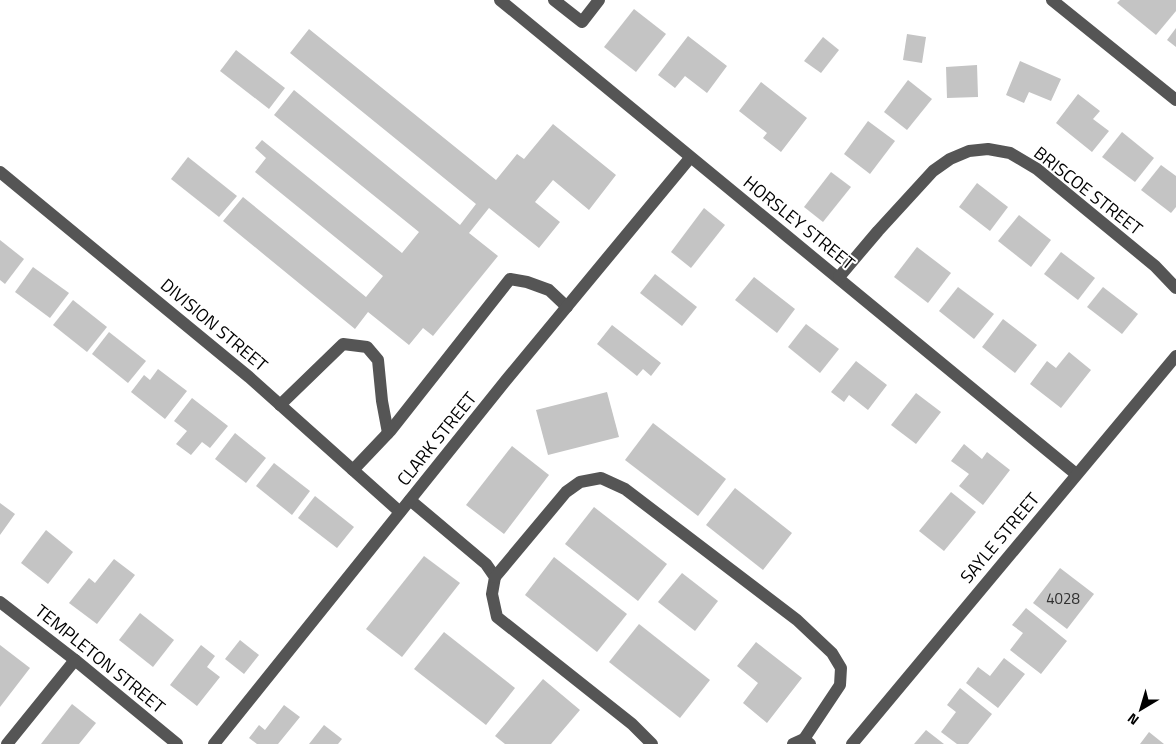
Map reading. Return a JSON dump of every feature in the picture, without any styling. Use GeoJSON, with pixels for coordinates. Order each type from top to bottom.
{"type":"FeatureCollection","features":[{"type":"Feature","properties":{"kind":"street","name":"HORSLEY STREET"},"geometry":{"type":"LineString","coordinates":[[500,0],[1076,474]]}},
{"type":"Feature","properties":{"kind":"street"},"geometry":{"type":"LineString","coordinates":[[554,0],[582,22],[599,0]]}},
{"type":"Feature","properties":{"kind":"street"},"geometry":{"type":"LineString","coordinates":[[1052,0],[1176,100]]}},
{"type":"Feature","properties":{"kind":"street","name":"BRISCOE STREET"},"geometry":{"type":"LineString","coordinates":[[839,278],[878,231],[933,171],[950,159],[969,151],[988,149],[1010,153],[1037,170],[1155,266],[1176,288]]}},
{"type":"Feature","properties":{"kind":"street","name":"CLARK STREET"},"geometry":{"type":"LineString","coordinates":[[214,744],[400,512],[690,158]]}},
{"type":"Feature","properties":{"kind":"street","name":"DIVISION STREET"},"geometry":{"type":"LineString","coordinates":[[0,172],[226,358],[400,512]]}},
{"type":"Feature","properties":{"kind":"street"},"geometry":{"type":"LineString","coordinates":[[353,470],[388,433],[510,279],[527,282],[549,290],[567,307]]}},
{"type":"Feature","properties":{"kind":"street"},"geometry":{"type":"LineString","coordinates":[[280,405],[343,344],[367,347],[378,360],[382,401],[388,433]]}},
{"type":"Feature","properties":{"kind":"street","name":"SAYLE STREET"},"geometry":{"type":"LineString","coordinates":[[852,744],[1176,356]]}},
{"type":"Feature","properties":{"kind":"street"},"geometry":{"type":"LineString","coordinates":[[652,744],[632,724],[497,617],[492,594],[494,577],[566,492],[580,482],[601,478],[625,489],[797,620],[832,653],[841,668],[840,685],[802,742]]}},
{"type":"Feature","properties":{"kind":"street"},"geometry":{"type":"LineString","coordinates":[[410,500],[486,564],[494,577]]}},
{"type":"Feature","properties":{"kind":"street","name":"TEMPLETON STREET"},"geometry":{"type":"LineString","coordinates":[[0,602],[75,660],[177,744]]}},
{"type":"Feature","properties":{"kind":"street"},"geometry":{"type":"LineString","coordinates":[[7,744],[75,660]]}},
{"type":"Feature","properties":{"kind":"building"},"geometry":{"type":"Polygon","coordinates":[[[1120,0],[1176,0],[1176,11],[1156,35],[1117,3],[1120,0]]]}},
{"type":"Feature","properties":{"kind":"building"},"geometry":{"type":"Polygon","coordinates":[[[634,9],[666,34],[636,72],[604,47],[634,9]]]}},
{"type":"Feature","properties":{"kind":"building"},"geometry":{"type":"Polygon","coordinates":[[[1176,28],[1176,47],[1167,40],[1176,28]]]}},
{"type":"Feature","properties":{"kind":"building"},"geometry":{"type":"Polygon","coordinates":[[[309,29],[496,180],[517,154],[524,159],[553,124],[616,175],[589,210],[553,180],[535,202],[560,222],[539,248],[489,208],[469,233],[498,256],[433,336],[423,328],[409,345],[368,312],[355,329],[223,221],[243,197],[366,297],[383,276],[255,172],[266,158],[255,148],[262,140],[402,253],[419,232],[274,115],[294,90],[460,225],[476,204],[290,53],[309,29]]]}},
{"type":"Feature","properties":{"kind":"building"},"geometry":{"type":"Polygon","coordinates":[[[907,34],[926,37],[922,63],[903,60],[907,34]]]}},
{"type":"Feature","properties":{"kind":"building"},"geometry":{"type":"Polygon","coordinates":[[[688,36],[727,66],[707,93],[685,76],[675,88],[658,75],[688,36]]]}},
{"type":"Feature","properties":{"kind":"building"},"geometry":{"type":"Polygon","coordinates":[[[823,37],[839,50],[821,73],[804,61],[823,37]]]}},
{"type":"Feature","properties":{"kind":"building"},"geometry":{"type":"Polygon","coordinates":[[[236,50],[285,88],[269,109],[220,71],[236,50]]]}},
{"type":"Feature","properties":{"kind":"building"},"geometry":{"type":"Polygon","coordinates":[[[1020,61],[1061,79],[1051,101],[1029,92],[1024,103],[1006,95],[1020,61]]]}},
{"type":"Feature","properties":{"kind":"building"},"geometry":{"type":"Polygon","coordinates":[[[977,65],[978,97],[947,98],[946,67],[977,65]]]}},
{"type":"Feature","properties":{"kind":"building"},"geometry":{"type":"Polygon","coordinates":[[[908,80],[932,99],[907,130],[884,112],[908,80]]]}},
{"type":"Feature","properties":{"kind":"building"},"geometry":{"type":"Polygon","coordinates":[[[761,82],[807,118],[781,152],[763,138],[767,133],[739,111],[761,82]]]}},
{"type":"Feature","properties":{"kind":"building"},"geometry":{"type":"Polygon","coordinates":[[[1078,94],[1100,111],[1093,119],[1109,131],[1092,152],[1056,123],[1078,94]]]}},
{"type":"Feature","properties":{"kind":"building"},"geometry":{"type":"Polygon","coordinates":[[[868,121],[895,141],[870,174],[844,154],[868,121]]]}},
{"type":"Feature","properties":{"kind":"building"},"geometry":{"type":"Polygon","coordinates":[[[1122,132],[1154,158],[1135,182],[1102,157],[1122,132]]]}},
{"type":"Feature","properties":{"kind":"building"},"geometry":{"type":"Polygon","coordinates":[[[188,157],[237,196],[219,217],[171,179],[188,157]]]}},
{"type":"Feature","properties":{"kind":"building"},"geometry":{"type":"Polygon","coordinates":[[[1161,165],[1176,176],[1176,207],[1171,213],[1141,190],[1161,165]]]}},
{"type":"Feature","properties":{"kind":"building"},"geometry":{"type":"Polygon","coordinates":[[[831,172],[851,187],[823,222],[804,207],[831,172]]]}},
{"type":"Feature","properties":{"kind":"building"},"geometry":{"type":"Polygon","coordinates":[[[977,183],[1008,207],[990,231],[959,207],[977,183]]]}},
{"type":"Feature","properties":{"kind":"building"},"geometry":{"type":"Polygon","coordinates":[[[704,208],[725,225],[691,268],[671,252],[704,208]]]}},
{"type":"Feature","properties":{"kind":"building"},"geometry":{"type":"Polygon","coordinates":[[[1019,215],[1051,240],[1031,267],[998,241],[1019,215]]]}},
{"type":"Feature","properties":{"kind":"building"},"geometry":{"type":"Polygon","coordinates":[[[0,240],[24,259],[5,284],[0,280],[0,240]]]}},
{"type":"Feature","properties":{"kind":"building"},"geometry":{"type":"Polygon","coordinates":[[[917,247],[951,273],[928,303],[894,277],[917,247]]]}},
{"type":"Feature","properties":{"kind":"building"},"geometry":{"type":"Polygon","coordinates":[[[1061,252],[1095,278],[1078,300],[1044,274],[1061,252]]]}},
{"type":"Feature","properties":{"kind":"building"},"geometry":{"type":"Polygon","coordinates":[[[33,267],[69,293],[50,318],[15,292],[33,267]]]}},
{"type":"Feature","properties":{"kind":"building"},"geometry":{"type":"Polygon","coordinates":[[[655,274],[697,307],[682,326],[640,293],[655,274]]]}},
{"type":"Feature","properties":{"kind":"building"},"geometry":{"type":"Polygon","coordinates":[[[754,277],[795,309],[777,333],[735,300],[754,277]]]}},
{"type":"Feature","properties":{"kind":"building"},"geometry":{"type":"Polygon","coordinates":[[[958,287],[994,314],[974,339],[939,311],[958,287]]]}},
{"type":"Feature","properties":{"kind":"building"},"geometry":{"type":"Polygon","coordinates":[[[1103,287],[1138,314],[1122,334],[1087,307],[1103,287]]]}},
{"type":"Feature","properties":{"kind":"building"},"geometry":{"type":"Polygon","coordinates":[[[73,300],[107,327],[87,352],[53,325],[73,300]]]}},
{"type":"Feature","properties":{"kind":"building"},"geometry":{"type":"Polygon","coordinates":[[[1003,319],[1037,345],[1015,373],[982,347],[1003,319]]]}},
{"type":"Feature","properties":{"kind":"building"},"geometry":{"type":"Polygon","coordinates":[[[806,324],[839,349],[820,373],[788,347],[806,324]]]}},
{"type":"Feature","properties":{"kind":"building"},"geometry":{"type":"Polygon","coordinates":[[[612,325],[661,363],[651,376],[643,369],[637,376],[597,344],[612,325]]]}},
{"type":"Feature","properties":{"kind":"building"},"geometry":{"type":"Polygon","coordinates":[[[109,332],[146,361],[128,383],[92,354],[109,332]]]}},
{"type":"Feature","properties":{"kind":"building"},"geometry":{"type":"Polygon","coordinates":[[[1069,352],[1091,370],[1061,408],[1030,384],[1047,361],[1056,368],[1069,352]]]}},
{"type":"Feature","properties":{"kind":"building"},"geometry":{"type":"Polygon","coordinates":[[[856,361],[887,385],[868,410],[849,395],[844,402],[831,392],[856,361]]]}},
{"type":"Feature","properties":{"kind":"building"},"geometry":{"type":"Polygon","coordinates":[[[158,369],[187,391],[165,419],[131,392],[144,375],[150,380],[158,369]]]}},
{"type":"Feature","properties":{"kind":"building"},"geometry":{"type":"Polygon","coordinates":[[[607,392],[619,437],[548,455],[536,410],[607,392]]]}},
{"type":"Feature","properties":{"kind":"building"},"geometry":{"type":"Polygon","coordinates":[[[916,393],[941,412],[916,444],[891,425],[916,393]]]}},
{"type":"Feature","properties":{"kind":"building"},"geometry":{"type":"Polygon","coordinates":[[[192,398],[228,426],[210,448],[202,442],[191,455],[176,444],[187,431],[174,421],[192,398]]]}},
{"type":"Feature","properties":{"kind":"building"},"geometry":{"type":"Polygon","coordinates":[[[653,423],[726,479],[698,516],[625,460],[653,423]]]}},
{"type":"Feature","properties":{"kind":"building"},"geometry":{"type":"Polygon","coordinates":[[[235,433],[266,458],[246,483],[215,459],[235,433]]]}},
{"type":"Feature","properties":{"kind":"building"},"geometry":{"type":"Polygon","coordinates":[[[964,444],[982,459],[987,452],[1010,470],[983,505],[959,486],[969,474],[951,461],[964,444]]]}},
{"type":"Feature","properties":{"kind":"building"},"geometry":{"type":"Polygon","coordinates":[[[512,446],[549,475],[504,534],[466,505],[512,446]]]}},
{"type":"Feature","properties":{"kind":"building"},"geometry":{"type":"Polygon","coordinates":[[[274,463],[310,491],[292,515],[256,486],[274,463]]]}},
{"type":"Feature","properties":{"kind":"building"},"geometry":{"type":"Polygon","coordinates":[[[735,488],[792,533],[763,570],[706,525],[735,488]]]}},
{"type":"Feature","properties":{"kind":"building"},"geometry":{"type":"Polygon","coordinates":[[[951,492],[976,512],[944,551],[919,531],[951,492]]]}},
{"type":"Feature","properties":{"kind":"building"},"geometry":{"type":"Polygon","coordinates":[[[315,496],[354,527],[337,548],[298,518],[315,496]]]}},
{"type":"Feature","properties":{"kind":"building"},"geometry":{"type":"Polygon","coordinates":[[[0,503],[15,514],[0,535],[0,503]]]}},
{"type":"Feature","properties":{"kind":"building"},"geometry":{"type":"Polygon","coordinates":[[[594,507],[667,564],[638,601],[565,544],[594,507]]]}},
{"type":"Feature","properties":{"kind":"building"},"geometry":{"type":"Polygon","coordinates":[[[46,530],[73,552],[48,584],[21,563],[46,530]]]}},
{"type":"Feature","properties":{"kind":"building"},"geometry":{"type":"Polygon","coordinates":[[[424,556],[460,583],[402,657],[366,629],[424,556]]]}},
{"type":"Feature","properties":{"kind":"building"},"geometry":{"type":"Polygon","coordinates":[[[554,557],[627,614],[597,652],[525,595],[554,557]]]}},
{"type":"Feature","properties":{"kind":"building"},"geometry":{"type":"Polygon","coordinates":[[[114,559],[135,575],[97,624],[69,603],[89,578],[95,583],[114,559]]]}},
{"type":"Feature","properties":{"kind":"building"},"geometry":{"type":"Polygon","coordinates":[[[1060,568],[1094,594],[1067,629],[1033,603],[1060,568]]]}},
{"type":"Feature","properties":{"kind":"building"},"geometry":{"type":"Polygon","coordinates":[[[682,573],[718,601],[695,631],[658,602],[682,573]]]}},
{"type":"Feature","properties":{"kind":"building"},"geometry":{"type":"Polygon","coordinates":[[[1026,608],[1067,641],[1041,674],[1010,650],[1023,633],[1012,625],[1026,608]]]}},
{"type":"Feature","properties":{"kind":"building"},"geometry":{"type":"Polygon","coordinates":[[[140,613],[174,640],[153,667],[119,640],[140,613]]]}},
{"type":"Feature","properties":{"kind":"building"},"geometry":{"type":"Polygon","coordinates":[[[639,624],[710,680],[680,718],[609,662],[639,624]]]}},
{"type":"Feature","properties":{"kind":"building"},"geometry":{"type":"Polygon","coordinates":[[[444,632],[515,688],[486,725],[414,669],[444,632]]]}},
{"type":"Feature","properties":{"kind":"building"},"geometry":{"type":"Polygon","coordinates":[[[240,640],[259,655],[244,674],[225,659],[240,640]]]}},
{"type":"Feature","properties":{"kind":"building"},"geometry":{"type":"Polygon","coordinates":[[[756,642],[802,678],[767,723],[743,703],[758,683],[737,666],[756,642]]]}},
{"type":"Feature","properties":{"kind":"building"},"geometry":{"type":"Polygon","coordinates":[[[0,645],[30,668],[0,707],[0,645]]]}},
{"type":"Feature","properties":{"kind":"building"},"geometry":{"type":"Polygon","coordinates":[[[201,645],[215,656],[207,667],[220,677],[197,706],[170,685],[201,645]]]}},
{"type":"Feature","properties":{"kind":"building"},"geometry":{"type":"Polygon","coordinates":[[[1004,658],[1025,674],[998,708],[966,683],[978,667],[990,676],[1004,658]]]}},
{"type":"Feature","properties":{"kind":"building"},"geometry":{"type":"Polygon","coordinates":[[[543,679],[580,710],[551,744],[505,744],[495,736],[543,679]]]}},
{"type":"Feature","properties":{"kind":"building"},"geometry":{"type":"Polygon","coordinates":[[[960,688],[992,714],[968,744],[957,744],[941,732],[956,712],[947,705],[960,688]]]}},
{"type":"Feature","properties":{"kind":"building"},"geometry":{"type":"Polygon","coordinates":[[[72,704],[96,723],[79,744],[41,744],[72,704]]]}},
{"type":"Feature","properties":{"kind":"building"},"geometry":{"type":"Polygon","coordinates":[[[284,705],[300,717],[278,744],[257,744],[249,738],[259,725],[265,730],[284,705]]]}},
{"type":"Feature","properties":{"kind":"building"},"geometry":{"type":"Polygon","coordinates":[[[324,725],[342,739],[338,744],[309,744],[324,725]]]}},
{"type":"Feature","properties":{"kind":"building"},"geometry":{"type":"Polygon","coordinates":[[[926,730],[944,744],[914,744],[926,730]]]}},
{"type":"Feature","properties":{"kind":"building"},"geometry":{"type":"Polygon","coordinates":[[[1149,732],[1164,744],[1140,744],[1149,732]]]}}]}
